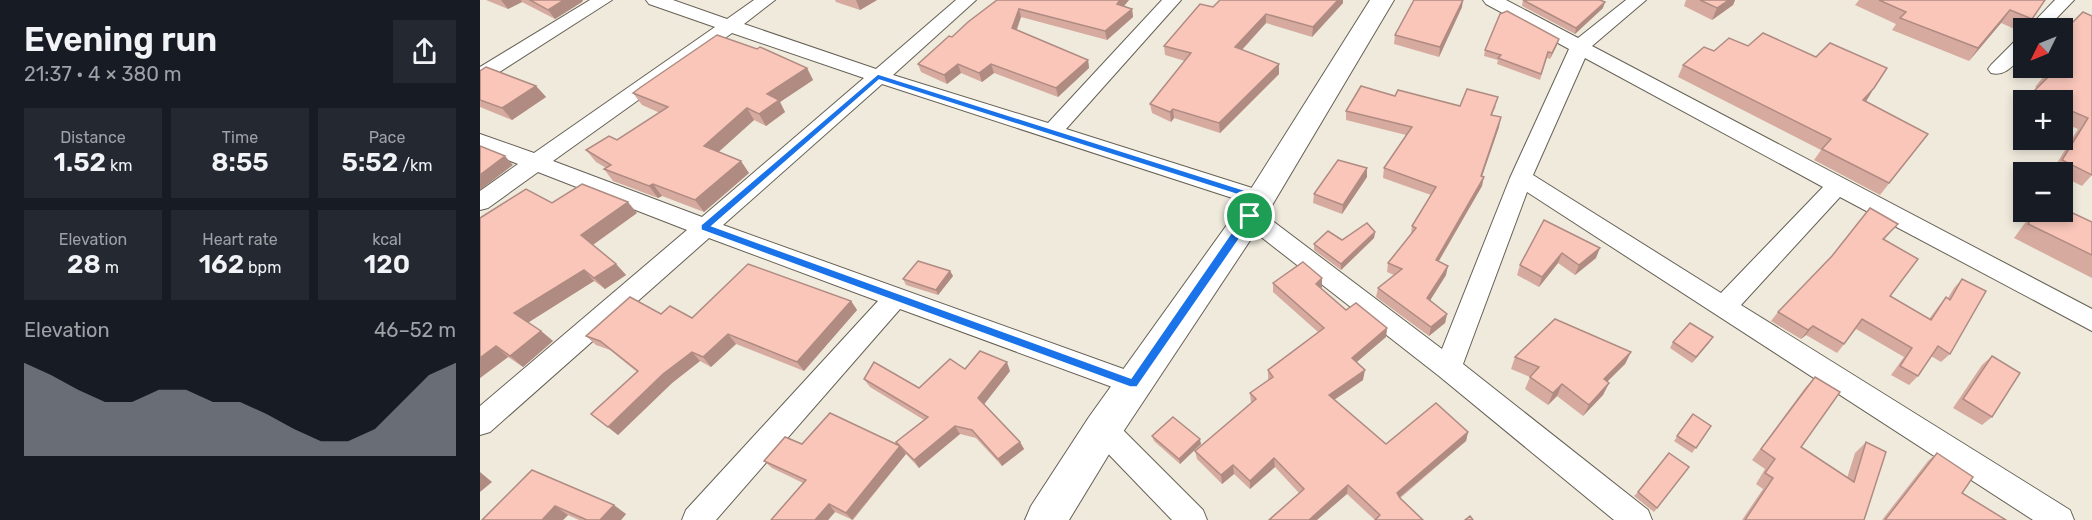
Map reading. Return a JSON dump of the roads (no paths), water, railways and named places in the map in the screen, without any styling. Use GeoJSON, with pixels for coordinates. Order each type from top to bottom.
{"type":"FeatureCollection","features":[{"type":"Feature","properties":{"kind":"street"},"geometry":{"type":"LineString","coordinates":[[480,76],[603,0]]}},
{"type":"Feature","properties":{"kind":"street"},"geometry":{"type":"LineString","coordinates":[[655,0],[728,27],[1052,133],[1255,208],[1448,368],[1637,520]]}},
{"type":"Feature","properties":{"kind":"street"},"geometry":{"type":"LineString","coordinates":[[480,201],[766,0]]}},
{"type":"Feature","properties":{"kind":"street"},"geometry":{"type":"LineString","coordinates":[[480,423],[967,0]]}},
{"type":"Feature","properties":{"kind":"street"},"geometry":{"type":"LineString","coordinates":[[1052,133],[1172,0]]}},
{"type":"Feature","properties":{"kind":"street"},"geometry":{"type":"LineString","coordinates":[[1046,520],[1103,429],[1255,208],[1382,0]]}},
{"type":"Feature","properties":{"kind":"street"},"geometry":{"type":"LineString","coordinates":[[1492,0],[2092,321]]}},
{"type":"Feature","properties":{"kind":"street"},"geometry":{"type":"LineString","coordinates":[[1448,368],[1521,178],[1580,46],[1637,0]]}},
{"type":"Feature","properties":{"kind":"street"},"geometry":{"type":"LineString","coordinates":[[2047,18],[2065,0]]}},
{"type":"Feature","properties":{"kind":"street"},"geometry":{"type":"LineString","coordinates":[[1998,69],[2013,54]]}},
{"type":"Feature","properties":{"kind":"street"},"geometry":{"type":"LineString","coordinates":[[480,141],[704,227],[1134,384]]}},
{"type":"Feature","properties":{"kind":"street"},"geometry":{"type":"LineString","coordinates":[[1521,178],[2059,520]]}},
{"type":"Feature","properties":{"kind":"street"},"geometry":{"type":"LineString","coordinates":[[1724,306],[1839,184]]}},
{"type":"Feature","properties":{"kind":"street"},"geometry":{"type":"LineString","coordinates":[[697,520],[896,297]]}},
{"type":"Feature","properties":{"kind":"street"},"geometry":{"type":"LineString","coordinates":[[1103,429],[1192,520]]}}]}
